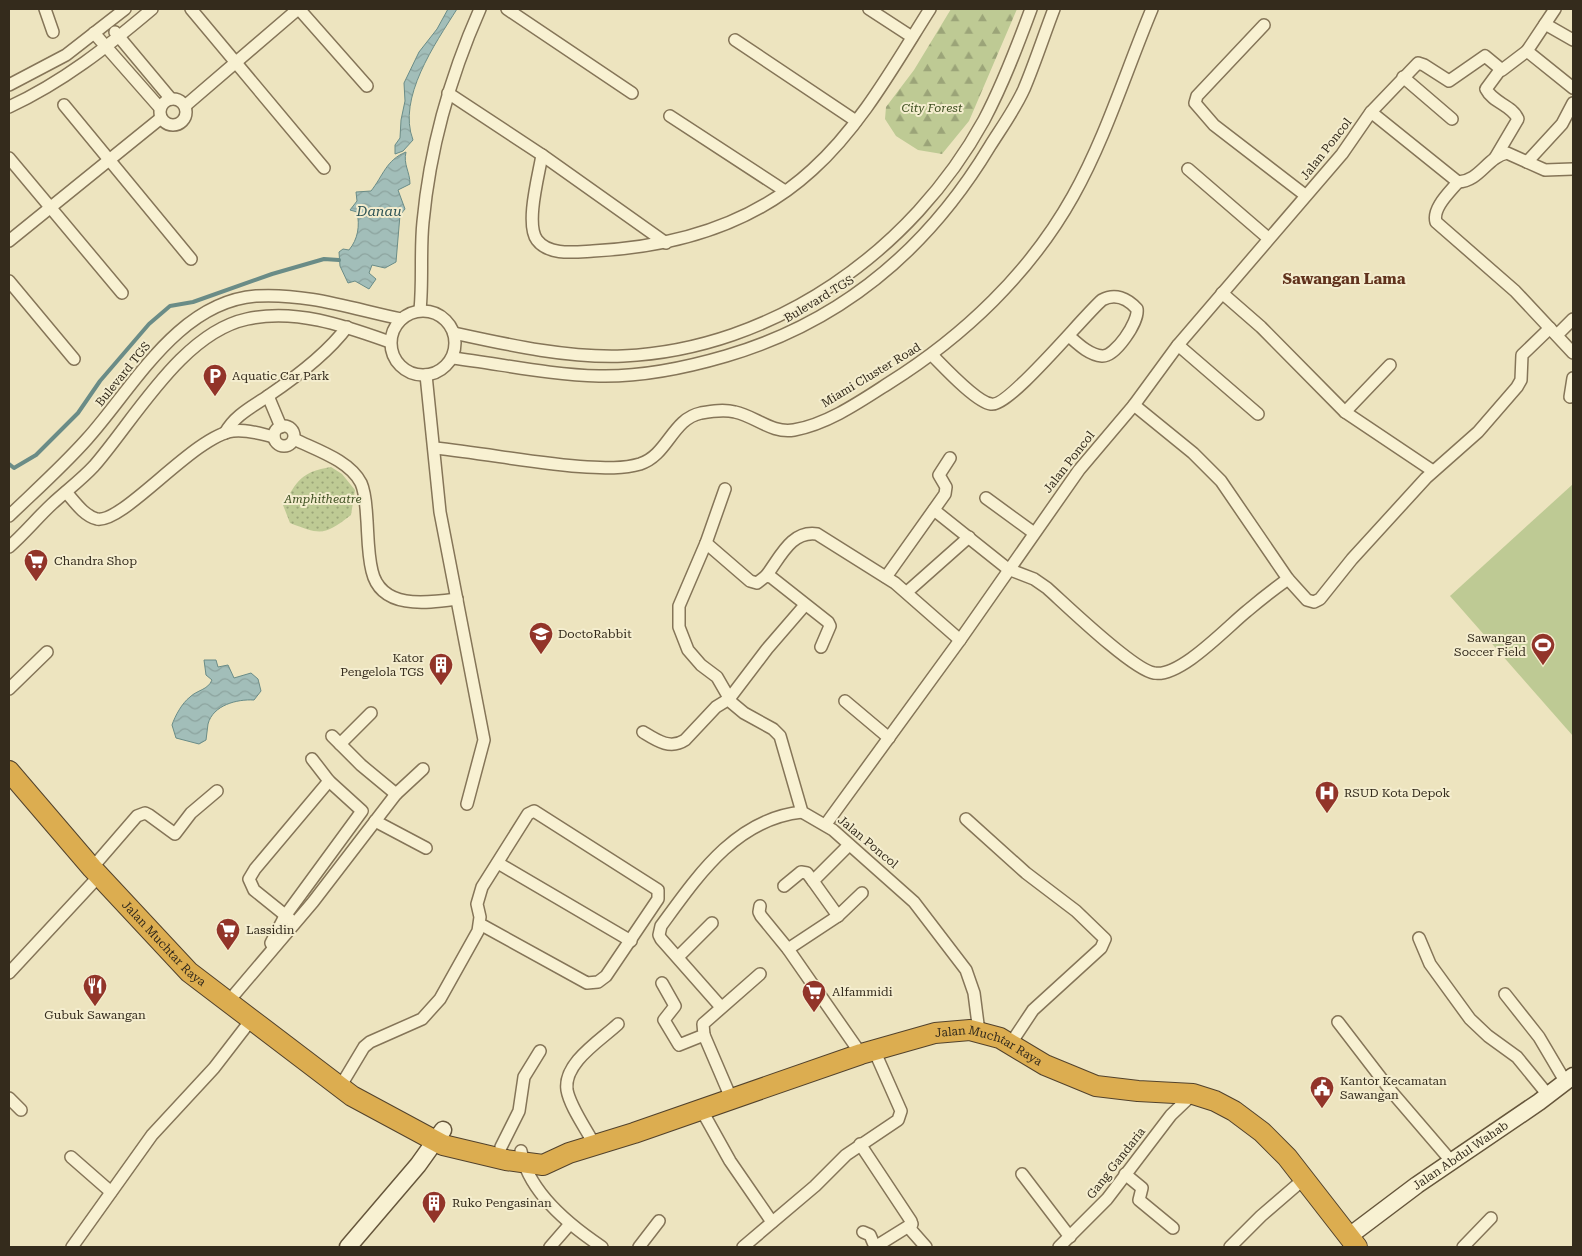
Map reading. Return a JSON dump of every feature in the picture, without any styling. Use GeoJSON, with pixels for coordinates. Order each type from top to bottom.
{"type":"FeatureCollection","features":[{"type":"Feature","properties":{"kind":"highway","name":"Jalan Muchtar Raya"},"geometry":{"type":"LineString","coordinates":[[9,771],[95,872],[174,957],[251,1020],[371,1108],[439,1136],[522,1157]]}},
{"type":"Feature","properties":{"kind":"highway","name":"Jalan Muchtar Raya"},"geometry":{"type":"LineString","coordinates":[[439,1136],[500,1147],[543,1165],[569,1153],[595,1146],[868,1052],[935,1033],[956,1030],[979,1032],[1017,1047],[1065,1075],[1096,1086],[1138,1091],[1193,1094],[1215,1101],[1248,1120],[1273,1142],[1305,1178],[1353,1242]]}},
{"type":"Feature","properties":{"kind":"street"},"geometry":{"type":"LineString","coordinates":[[45,9],[53,32]]}},
{"type":"Feature","properties":{"kind":"street"},"geometry":{"type":"LineString","coordinates":[[9,86],[66,55],[125,9]]}},
{"type":"Feature","properties":{"kind":"street"},"geometry":{"type":"LineString","coordinates":[[9,107],[74,71],[152,9]]}},
{"type":"Feature","properties":{"kind":"street"},"geometry":{"type":"LineString","coordinates":[[191,9],[324,168]]}},
{"type":"Feature","properties":{"kind":"street"},"geometry":{"type":"LineString","coordinates":[[185,106],[298,9],[367,86]]}},
{"type":"Feature","properties":{"kind":"street"},"geometry":{"type":"LineString","coordinates":[[420,310],[422,247],[432,155],[458,62],[480,9]]}},
{"type":"Feature","properties":{"kind":"street"},"geometry":{"type":"LineString","coordinates":[[507,9],[632,93]]}},
{"type":"Feature","properties":{"kind":"street"},"geometry":{"type":"LineString","coordinates":[[869,9],[912,37]]}},
{"type":"Feature","properties":{"kind":"street"},"geometry":{"type":"LineString","coordinates":[[542,155],[532,228],[540,244],[551,250],[585,252],[666,244],[700,233],[752,213],[811,172],[832,151],[856,121],[930,9]]}},
{"type":"Feature","properties":{"kind":"street","name":"Bulevard TGS"},"geometry":{"type":"LineString","coordinates":[[454,333],[536,350],[621,356],[681,349],[754,328],[789,312],[824,290],[872,255],[922,208],[957,162],[983,122],[1002,84],[1031,9]]}},
{"type":"Feature","properties":{"kind":"street","name":"Bulevard TGS"},"geometry":{"type":"LineString","coordinates":[[452,358],[538,371],[601,376],[682,368],[742,351],[790,333],[822,316],[891,269],[931,228],[974,173],[1023,90],[1054,9]]}},
{"type":"Feature","properties":{"kind":"street","name":"Miami Cluster Road"},"geometry":{"type":"LineString","coordinates":[[434,448],[560,465],[611,468],[637,465],[654,457],[680,424],[693,416],[733,411],[770,427],[793,430],[844,410],[932,355],[985,309],[1029,260],[1064,211],[1102,133],[1152,9]]}},
{"type":"Feature","properties":{"kind":"street"},"geometry":{"type":"LineString","coordinates":[[1555,9],[1527,51],[1500,70],[1486,89],[1489,96],[1514,112],[1518,119],[1495,158],[1477,176],[1470,180],[1458,182],[1440,205],[1434,217],[1436,222],[1494,272],[1554,332],[1573,354]]}},
{"type":"Feature","properties":{"kind":"street"},"geometry":{"type":"LineString","coordinates":[[108,23],[171,98]]}},
{"type":"Feature","properties":{"kind":"street"},"geometry":{"type":"LineString","coordinates":[[1545,24],[1573,40]]}},
{"type":"Feature","properties":{"kind":"street"},"geometry":{"type":"LineString","coordinates":[[1264,25],[1197,96],[1195,103],[1214,125],[1305,195]]}},
{"type":"Feature","properties":{"kind":"street"},"geometry":{"type":"LineString","coordinates":[[9,241],[160,113],[162,103],[171,98],[177,99],[185,106],[186,116],[179,124],[169,125],[160,113],[94,33]]}},
{"type":"Feature","properties":{"kind":"street"},"geometry":{"type":"LineString","coordinates":[[735,40],[856,121]]}},
{"type":"Feature","properties":{"kind":"street"},"geometry":{"type":"LineString","coordinates":[[1527,51],[1573,88]]}},
{"type":"Feature","properties":{"kind":"street","name":"Jalan Poncol"},"geometry":{"type":"LineString","coordinates":[[979,1032],[974,993],[962,962],[905,892],[826,824],[960,640],[1079,470],[1134,405],[1178,345],[1342,154],[1371,112],[1403,77],[1420,63],[1448,81],[1485,56],[1500,70]]}},
{"type":"Feature","properties":{"kind":"street"},"geometry":{"type":"LineString","coordinates":[[1403,77],[1452,118]]}},
{"type":"Feature","properties":{"kind":"street"},"geometry":{"type":"LineString","coordinates":[[448,93],[542,155],[666,244]]}},
{"type":"Feature","properties":{"kind":"street"},"geometry":{"type":"LineString","coordinates":[[1527,162],[1562,124],[1573,104]]}},
{"type":"Feature","properties":{"kind":"street"},"geometry":{"type":"LineString","coordinates":[[64,105],[191,259]]}},
{"type":"Feature","properties":{"kind":"street"},"geometry":{"type":"LineString","coordinates":[[1371,112],[1458,182]]}},
{"type":"Feature","properties":{"kind":"street"},"geometry":{"type":"LineString","coordinates":[[670,116],[785,191]]}},
{"type":"Feature","properties":{"kind":"street"},"geometry":{"type":"LineString","coordinates":[[1495,158],[1507,153],[1545,170],[1573,169]]}},
{"type":"Feature","properties":{"kind":"street"},"geometry":{"type":"LineString","coordinates":[[9,158],[122,293]]}},
{"type":"Feature","properties":{"kind":"street"},"geometry":{"type":"LineString","coordinates":[[957,162],[974,173]]}},
{"type":"Feature","properties":{"kind":"street"},"geometry":{"type":"LineString","coordinates":[[1188,169],[1268,238]]}},
{"type":"Feature","properties":{"kind":"street"},"geometry":{"type":"LineString","coordinates":[[9,280],[74,359]]}},
{"type":"Feature","properties":{"kind":"street"},"geometry":{"type":"LineString","coordinates":[[1222,293],[1261,326],[1345,412],[1433,471]]}},
{"type":"Feature","properties":{"kind":"street","name":"Bulevard TGS"},"geometry":{"type":"LineString","coordinates":[[9,516],[87,440],[163,346],[183,329],[218,307],[254,296],[288,297],[341,304],[401,320]]}},
{"type":"Feature","properties":{"kind":"street"},"geometry":{"type":"LineString","coordinates":[[932,355],[979,398],[990,404],[995,404],[1014,390],[1069,336],[1092,308],[1108,296],[1125,299],[1137,309],[1133,325],[1112,353],[1106,356],[1089,352],[1069,336]]}},
{"type":"Feature","properties":{"kind":"street"},"geometry":{"type":"LineString","coordinates":[[420,310],[431,311],[449,323],[454,333],[456,346],[452,358],[446,366],[426,375],[415,374],[397,363],[390,342],[393,331],[401,320],[412,312],[420,310]]}},
{"type":"Feature","properties":{"kind":"street"},"geometry":{"type":"LineString","coordinates":[[9,547],[98,461],[178,362],[207,338],[245,319],[263,316],[295,316],[347,327],[390,342]]}},
{"type":"Feature","properties":{"kind":"street"},"geometry":{"type":"LineString","coordinates":[[1134,405],[1193,453],[1220,481],[1288,579],[1311,603],[1317,601],[1352,559],[1433,471],[1478,432],[1518,388],[1521,380],[1522,355],[1573,320]]}},
{"type":"Feature","properties":{"kind":"street"},"geometry":{"type":"LineString","coordinates":[[224,433],[240,414],[268,396],[319,356],[337,340],[347,327]]}},
{"type":"Feature","properties":{"kind":"street"},"geometry":{"type":"LineString","coordinates":[[1178,345],[1258,414]]}},
{"type":"Feature","properties":{"kind":"street"},"geometry":{"type":"LineString","coordinates":[[1345,412],[1390,365]]}},
{"type":"Feature","properties":{"kind":"street"},"geometry":{"type":"LineString","coordinates":[[426,375],[440,512],[484,740],[468,804]]}},
{"type":"Feature","properties":{"kind":"street"},"geometry":{"type":"LineString","coordinates":[[1570,397],[1573,378]]}},
{"type":"Feature","properties":{"kind":"street"},"geometry":{"type":"LineString","coordinates":[[268,396],[281,427]]}},
{"type":"Feature","properties":{"kind":"street"},"geometry":{"type":"LineString","coordinates":[[274,437],[277,429],[286,426],[293,431],[294,440]]}},
{"type":"Feature","properties":{"kind":"street"},"geometry":{"type":"LineString","coordinates":[[66,492],[90,516],[98,519],[106,518],[129,504],[162,475],[210,440],[224,433],[249,431],[274,437],[283,446],[294,440]]}},
{"type":"Feature","properties":{"kind":"street"},"geometry":{"type":"LineString","coordinates":[[294,440],[336,460],[360,483],[366,504],[372,570],[379,586],[386,593],[406,602],[417,603],[457,598]]}},
{"type":"Feature","properties":{"kind":"street"},"geometry":{"type":"LineString","coordinates":[[886,577],[946,490],[939,475],[950,458]]}},
{"type":"Feature","properties":{"kind":"street"},"geometry":{"type":"LineString","coordinates":[[725,489],[706,543],[679,606],[679,627],[688,650],[701,665],[717,677],[736,708],[780,736],[802,812]]}},
{"type":"Feature","properties":{"kind":"street"},"geometry":{"type":"LineString","coordinates":[[986,498],[1034,533]]}},
{"type":"Feature","properties":{"kind":"street"},"geometry":{"type":"LineString","coordinates":[[934,510],[1008,569],[1041,584],[1120,653],[1138,666],[1154,674],[1173,669],[1202,650],[1248,610],[1288,579]]}},
{"type":"Feature","properties":{"kind":"street"},"geometry":{"type":"LineString","coordinates":[[9,516],[26,531]]}},
{"type":"Feature","properties":{"kind":"street"},"geometry":{"type":"LineString","coordinates":[[706,543],[750,581],[757,583],[766,576],[796,537],[810,533],[817,534],[848,552],[907,592],[960,640]]}},
{"type":"Feature","properties":{"kind":"street"},"geometry":{"type":"LineString","coordinates":[[907,592],[969,537]]}},
{"type":"Feature","properties":{"kind":"street"},"geometry":{"type":"LineString","coordinates":[[766,576],[774,579],[830,625],[821,647]]}},
{"type":"Feature","properties":{"kind":"street"},"geometry":{"type":"LineString","coordinates":[[643,732],[663,744],[679,744],[716,707],[729,699],[767,649],[805,605]]}},
{"type":"Feature","properties":{"kind":"street"},"geometry":{"type":"LineString","coordinates":[[9,689],[47,652]]}},
{"type":"Feature","properties":{"kind":"street"},"geometry":{"type":"LineString","coordinates":[[844,701],[889,738]]}},
{"type":"Feature","properties":{"kind":"street"},"geometry":{"type":"LineString","coordinates":[[371,712],[336,740],[361,765],[396,794]]}},
{"type":"Feature","properties":{"kind":"street"},"geometry":{"type":"LineString","coordinates":[[274,948],[271,943],[286,916],[362,811],[329,781],[312,759]]}},
{"type":"Feature","properties":{"kind":"street"},"geometry":{"type":"LineString","coordinates":[[228,1002],[296,924],[396,794],[423,769]]}},
{"type":"Feature","properties":{"kind":"street"},"geometry":{"type":"LineString","coordinates":[[296,924],[254,890],[250,880],[255,870],[329,781]]}},
{"type":"Feature","properties":{"kind":"street"},"geometry":{"type":"LineString","coordinates":[[9,973],[95,872],[137,816],[145,813],[175,834],[191,813],[217,791]]}},
{"type":"Feature","properties":{"kind":"street"},"geometry":{"type":"LineString","coordinates":[[343,1089],[364,1047],[370,1042],[422,1019],[440,999],[478,932],[480,924],[477,904],[482,887],[528,814],[534,811],[540,813],[658,890],[658,899],[631,941],[606,976],[598,982],[587,983],[480,924]]}},
{"type":"Feature","properties":{"kind":"street"},"geometry":{"type":"LineString","coordinates":[[722,1007],[661,940],[659,931],[714,858],[727,845],[764,823],[786,815],[802,812],[826,824]]}},
{"type":"Feature","properties":{"kind":"street"},"geometry":{"type":"LineString","coordinates":[[966,819],[1026,874],[1076,911],[1105,938],[1101,948],[1033,1010],[1017,1047]]}},
{"type":"Feature","properties":{"kind":"street"},"geometry":{"type":"LineString","coordinates":[[375,821],[426,848]]}},
{"type":"Feature","properties":{"kind":"street"},"geometry":{"type":"LineString","coordinates":[[814,881],[849,845]]}},
{"type":"Feature","properties":{"kind":"street"},"geometry":{"type":"LineString","coordinates":[[498,864],[631,941]]}},
{"type":"Feature","properties":{"kind":"street"},"geometry":{"type":"LineString","coordinates":[[784,886],[801,872],[807,873],[838,916]]}},
{"type":"Feature","properties":{"kind":"street"},"geometry":{"type":"LineString","coordinates":[[788,949],[838,916],[862,893]]}},
{"type":"Feature","properties":{"kind":"street"},"geometry":{"type":"LineString","coordinates":[[742,1247],[815,1186],[841,1159],[860,1144],[898,1120],[901,1111],[868,1052],[761,916],[759,912],[760,906]]}},
{"type":"Feature","properties":{"kind":"street"},"geometry":{"type":"LineString","coordinates":[[678,957],[712,923]]}},
{"type":"Feature","properties":{"kind":"street"},"geometry":{"type":"LineString","coordinates":[[1419,938],[1430,964],[1470,1019],[1488,1036],[1517,1057],[1548,1095]]}},
{"type":"Feature","properties":{"kind":"street"},"geometry":{"type":"LineString","coordinates":[[730,1098],[704,1035],[703,1024],[760,974]]}},
{"type":"Feature","properties":{"kind":"street"},"geometry":{"type":"LineString","coordinates":[[662,983],[675,1005],[664,1020],[676,1044],[679,1045],[704,1035]]}},
{"type":"Feature","properties":{"kind":"street"},"geometry":{"type":"LineString","coordinates":[[1505,994],[1569,1078]]}},
{"type":"Feature","properties":{"kind":"street"},"geometry":{"type":"LineString","coordinates":[[72,1247],[152,1135],[214,1068],[251,1020]]}},
{"type":"Feature","properties":{"kind":"street"},"geometry":{"type":"LineString","coordinates":[[1338,1022],[1391,1091],[1452,1162]]}},
{"type":"Feature","properties":{"kind":"street"},"geometry":{"type":"LineString","coordinates":[[595,1146],[570,1098],[567,1082],[576,1063],[618,1024]]}},
{"type":"Feature","properties":{"kind":"street"},"geometry":{"type":"LineString","coordinates":[[500,1147],[519,1111],[524,1077],[540,1051]]}},
{"type":"Feature","properties":{"kind":"street","name":"Jalan Abdul Wahab"},"geometry":{"type":"LineString","coordinates":[[1353,1242],[1452,1162],[1548,1095],[1569,1078]]}},
{"type":"Feature","properties":{"kind":"street","name":"Gang Gandaria"},"geometry":{"type":"LineString","coordinates":[[1059,1247],[1107,1199],[1171,1115],[1193,1094]]}},
{"type":"Feature","properties":{"kind":"street"},"geometry":{"type":"LineString","coordinates":[[9,1098],[21,1110]]}},
{"type":"Feature","properties":{"kind":"street"},"geometry":{"type":"LineString","coordinates":[[701,1109],[730,1161],[772,1222]]}},
{"type":"Feature","properties":{"kind":"street"},"geometry":{"type":"LineString","coordinates":[[348,1247],[439,1136]]}},
{"type":"Feature","properties":{"kind":"street"},"geometry":{"type":"LineString","coordinates":[[860,1144],[912,1224],[911,1230],[926,1247]]}},
{"type":"Feature","properties":{"kind":"street"},"geometry":{"type":"LineString","coordinates":[[71,1157],[111,1192]]}},
{"type":"Feature","properties":{"kind":"street"},"geometry":{"type":"LineString","coordinates":[[522,1157],[549,1203],[570,1224],[602,1247]]}},
{"type":"Feature","properties":{"kind":"street"},"geometry":{"type":"LineString","coordinates":[[1022,1174],[1070,1236]]}},
{"type":"Feature","properties":{"kind":"street"},"geometry":{"type":"LineString","coordinates":[[1125,1174],[1142,1188],[1139,1200],[1173,1228]]}},
{"type":"Feature","properties":{"kind":"street"},"geometry":{"type":"LineString","coordinates":[[1230,1247],[1305,1178]]}},
{"type":"Feature","properties":{"kind":"street"},"geometry":{"type":"LineString","coordinates":[[1463,1247],[1490,1218]]}},
{"type":"Feature","properties":{"kind":"street"},"geometry":{"type":"LineString","coordinates":[[639,1247],[659,1221]]}},
{"type":"Feature","properties":{"kind":"street"},"geometry":{"type":"LineString","coordinates":[[550,1247],[570,1224]]}},
{"type":"Feature","properties":{"kind":"street"},"geometry":{"type":"LineString","coordinates":[[863,1232],[870,1235],[875,1247],[912,1224]]}},
{"type":"Feature","properties":{"kind":"green space","name":"City Forest"},"geometry":{"type":"Polygon","coordinates":[[[951,9],[1017,9],[969,121],[942,154],[918,150],[896,136],[885,119],[886,107],[914,70],[951,9]]]}},
{"type":"Feature","properties":{"kind":"green space","name":"Amphitheatre"},"geometry":{"type":"Polygon","coordinates":[[[331,467],[342,474],[355,490],[351,515],[334,527],[322,531],[309,530],[290,523],[283,505],[297,483],[301,478],[313,472],[331,467]]]}},
{"type":"Feature","properties":{"kind":"green space","name":"Sawangan Soccer Field"},"geometry":{"type":"Polygon","coordinates":[[[1573,484],[1573,736],[1450,596],[1573,484]]]}},
{"type":"Feature","properties":{"kind":"water"},"geometry":{"type":"Polygon","coordinates":[[[448,9],[457,9],[429,55],[414,89],[409,124],[413,140],[403,151],[395,154],[395,145],[400,138],[405,101],[404,83],[419,52],[437,29],[448,9]]]}},
{"type":"Feature","properties":{"kind":"water","name":"Danau"},"geometry":{"type":"Polygon","coordinates":[[[406,152],[405,160],[410,184],[398,190],[405,209],[400,215],[396,262],[385,268],[372,265],[369,273],[376,279],[369,289],[355,281],[348,283],[340,266],[339,252],[343,249],[349,250],[356,237],[358,227],[357,212],[350,210],[357,201],[356,192],[371,191],[389,164],[399,155],[406,152]]]}},
{"type":"Feature","properties":{"kind":"water"},"geometry":{"type":"Polygon","coordinates":[[[204,660],[216,660],[218,667],[228,665],[234,678],[251,673],[258,679],[261,691],[254,700],[233,702],[215,712],[208,724],[206,740],[199,744],[176,738],[172,725],[184,703],[208,686],[212,680],[206,675],[204,660]]]}},
{"type":"Feature","properties":{"kind":"waterway"},"geometry":{"type":"LineString","coordinates":[[9,464],[14,468],[36,455],[78,413],[100,381],[149,324],[170,306],[193,302],[272,274],[324,259],[339,260]]}},
{"type":"Feature","properties":{"kind":"place","name":"Aquatic Car Park"},"geometry":{"type":"Point","coordinates":[215,397]}},
{"type":"Feature","properties":{"kind":"place","name":"Chandra Shop"},"geometry":{"type":"Point","coordinates":[36,582]}},
{"type":"Feature","properties":{"kind":"place","name":"DoctoRabbit"},"geometry":{"type":"Point","coordinates":[541,655]}},
{"type":"Feature","properties":{"kind":"place","name":"Sawangan Soccer Field"},"geometry":{"type":"Point","coordinates":[1543,666]}},
{"type":"Feature","properties":{"kind":"place","name":"Kator Pengelola TGS"},"geometry":{"type":"Point","coordinates":[441,686]}},
{"type":"Feature","properties":{"kind":"place","name":"RSUD Kota Depok"},"geometry":{"type":"Point","coordinates":[1327,814]}},
{"type":"Feature","properties":{"kind":"place","name":"Lassidin"},"geometry":{"type":"Point","coordinates":[228,951]}},
{"type":"Feature","properties":{"kind":"place","name":"Gubuk Sawangan"},"geometry":{"type":"Point","coordinates":[95,1007]}},
{"type":"Feature","properties":{"kind":"place","name":"Alfammidi"},"geometry":{"type":"Point","coordinates":[814,1013]}},
{"type":"Feature","properties":{"kind":"place","name":"Kantor Kecamatan Sawangan"},"geometry":{"type":"Point","coordinates":[1322,1109]}},
{"type":"Feature","properties":{"kind":"place","name":"Ruko Pengasinan"},"geometry":{"type":"Point","coordinates":[434,1224]}},
{"type":"Feature","properties":{"kind":"district","name":"Sawangan Lama"},"geometry":{"type":"Point","coordinates":[1344,279]}}]}
